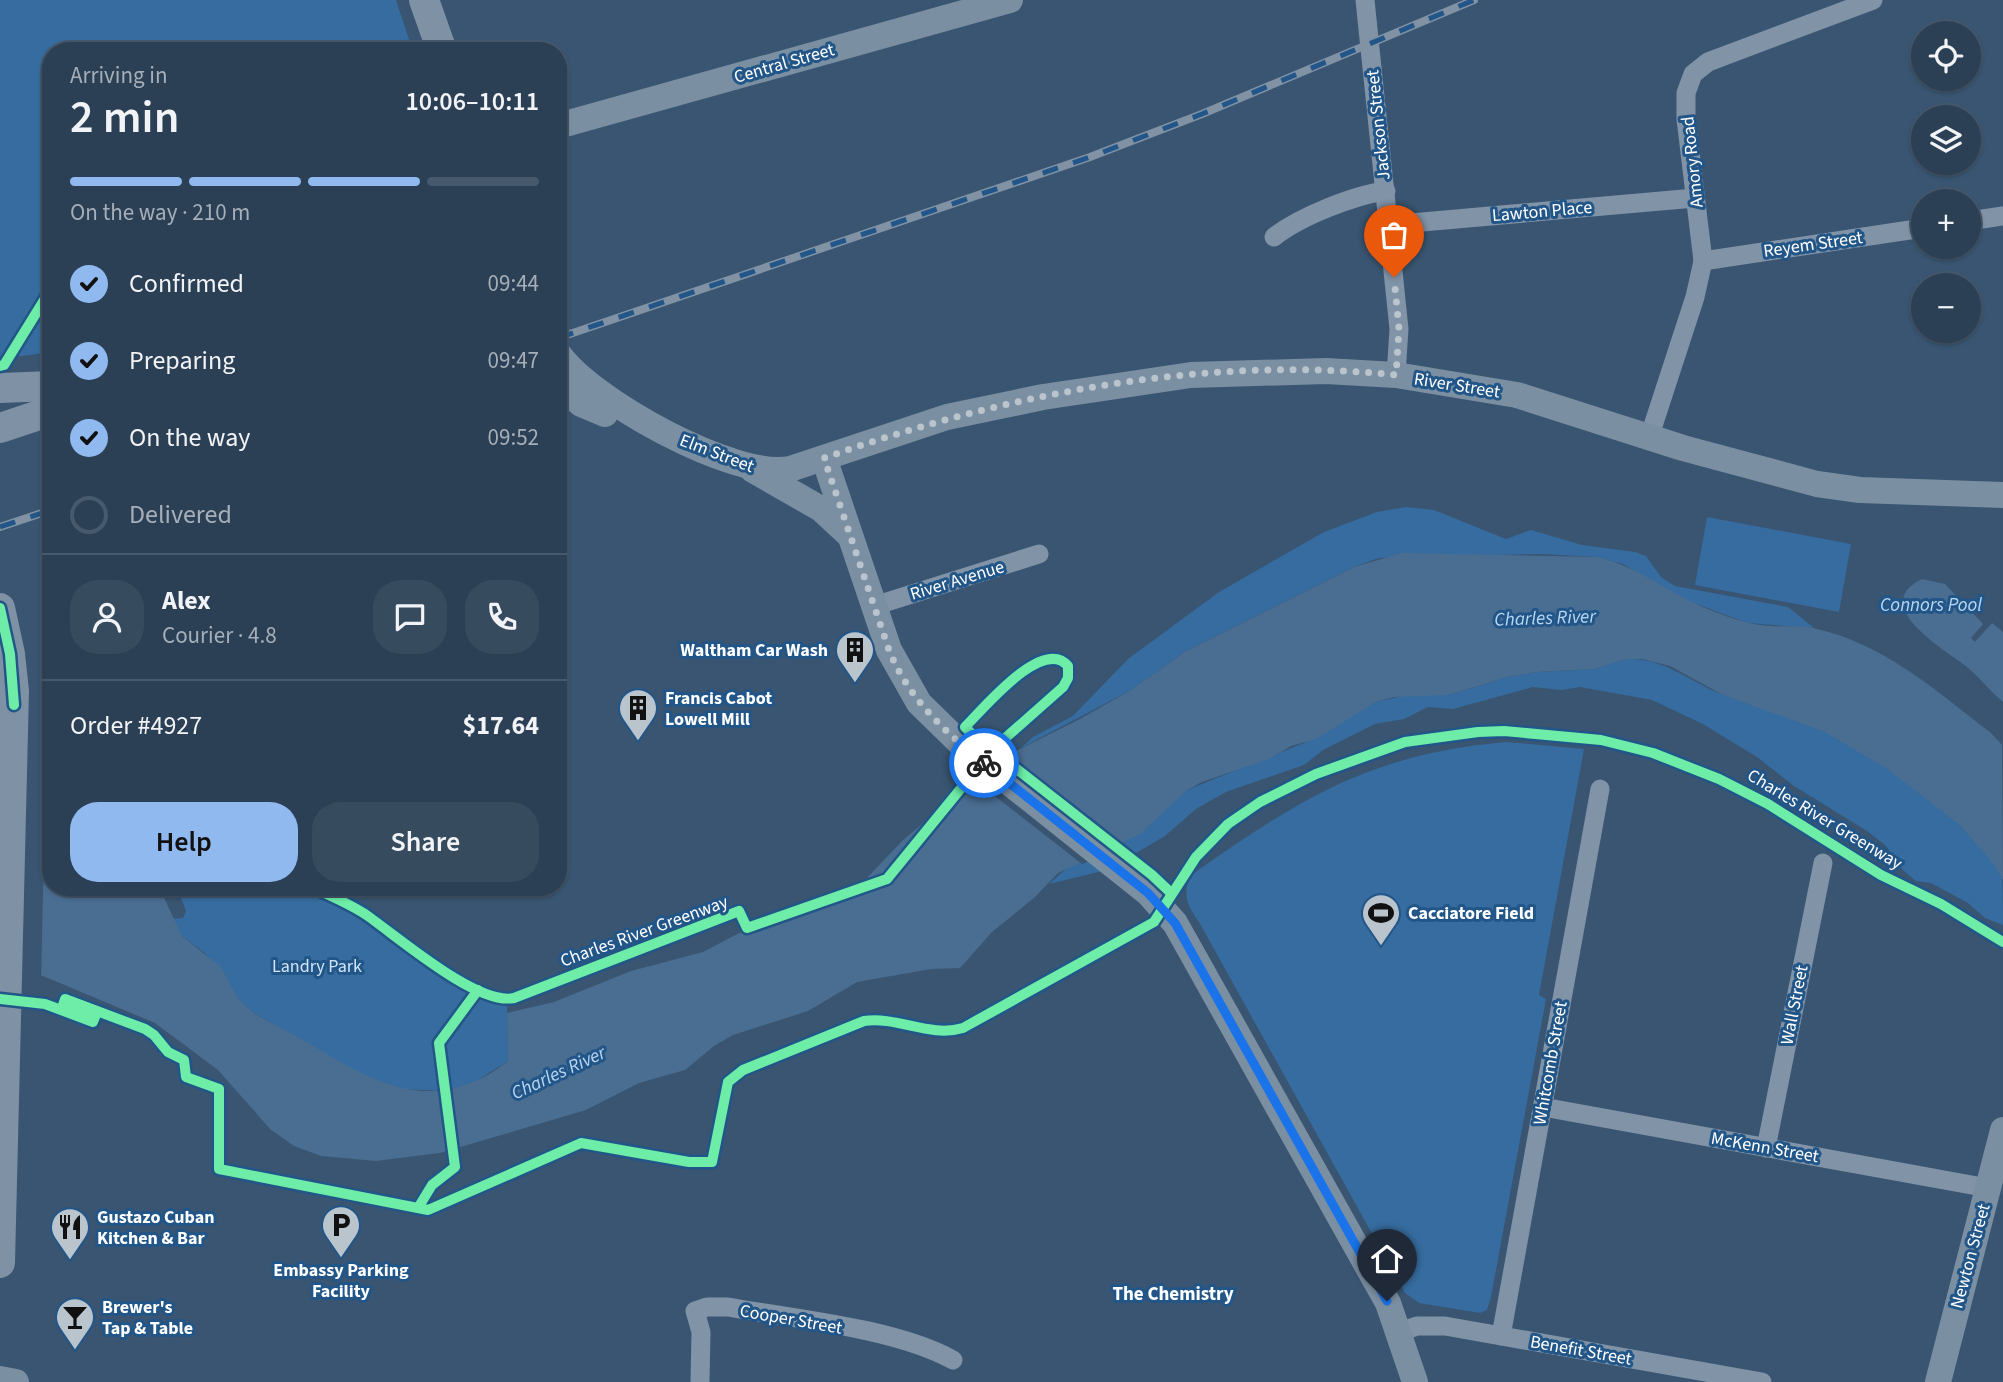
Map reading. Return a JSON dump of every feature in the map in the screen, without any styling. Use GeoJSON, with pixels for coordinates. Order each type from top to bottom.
{"type":"FeatureCollection","features":[{"type":"Feature","properties":{"kind":"main road"},"geometry":{"type":"LineString","coordinates":[[424,0],[439,42]]}},
{"type":"Feature","properties":{"kind":"main road","name":"Central Street"},"geometry":{"type":"LineString","coordinates":[[567,123],[1010,0]]}},
{"type":"Feature","properties":{"kind":"main road","name":"Elm Street"},"geometry":{"type":"LineString","coordinates":[[567,365],[596,393],[663,432]]}},
{"type":"Feature","properties":{"kind":"main road","name":"River Street"},"geometry":{"type":"LineString","coordinates":[[824,458],[947,417],[1134,382],[1254,371],[1347,371],[1396,375],[1529,398],[1650,438],[1828,486],[1860,490],[2003,495]]}},
{"type":"Feature","properties":{"kind":"main road"},"geometry":{"type":"LineString","coordinates":[[0,388],[42,386]]}},
{"type":"Feature","properties":{"kind":"main road","name":"Elm Street"},"geometry":{"type":"LineString","coordinates":[[567,391],[591,409],[663,432],[746,466],[776,471],[824,458]]}},
{"type":"Feature","properties":{"kind":"main road"},"geometry":{"type":"LineString","coordinates":[[0,428],[42,414]]}},
{"type":"Feature","properties":{"kind":"main road"},"geometry":{"type":"LineString","coordinates":[[824,458],[893,659],[907,686],[925,711],[962,745],[1162,906],[1186,940],[1387,1301],[1400,1332],[1415,1382]]}},
{"type":"Feature","properties":{"kind":"main road"},"geometry":{"type":"LineString","coordinates":[[746,466],[821,509],[851,537]]}},
{"type":"Feature","properties":{"kind":"main road"},"geometry":{"type":"LineString","coordinates":[[0,608],[10,654],[14,712],[0,1263]]}},
{"type":"Feature","properties":{"kind":"main road","name":"Newton Street"},"geometry":{"type":"LineString","coordinates":[[1938,1382],[2003,1130]]}},
{"type":"Feature","properties":{"kind":"main road"},"geometry":{"type":"LineString","coordinates":[[0,1379],[16,1382]]}},
{"type":"Feature","properties":{"kind":"street","name":"Amory Road"},"geometry":{"type":"LineString","coordinates":[[1650,438],[1695,297],[1703,261],[1686,119],[1686,93],[1693,74],[1708,62],[1873,0]]}},
{"type":"Feature","properties":{"kind":"street","name":"Jackson Street"},"geometry":{"type":"LineString","coordinates":[[1366,7],[1399,329],[1396,375]]}},
{"type":"Feature","properties":{"kind":"street"},"geometry":{"type":"LineString","coordinates":[[1274,237],[1297,223],[1363,196],[1386,191]]}},
{"type":"Feature","properties":{"kind":"street","name":"Lawton Place"},"geometry":{"type":"LineString","coordinates":[[1388,225],[1695,198]]}},
{"type":"Feature","properties":{"kind":"street"},"geometry":{"type":"LineString","coordinates":[[1981,219],[2003,216]]}},
{"type":"Feature","properties":{"kind":"street","name":"Reyem Street"},"geometry":{"type":"LineString","coordinates":[[1703,261],[1911,230]]}},
{"type":"Feature","properties":{"kind":"street","name":"River Avenue"},"geometry":{"type":"LineString","coordinates":[[874,606],[1040,554]]}},
{"type":"Feature","properties":{"kind":"street","name":"Whitcomb Street"},"geometry":{"type":"LineString","coordinates":[[1501,1336],[1600,789]]}},
{"type":"Feature","properties":{"kind":"street","name":"Wall Street"},"geometry":{"type":"LineString","coordinates":[[1766,1148],[1823,863]]}},
{"type":"Feature","properties":{"kind":"street","name":"McKenn Street"},"geometry":{"type":"LineString","coordinates":[[1542,1107],[1988,1188]]}},
{"type":"Feature","properties":{"kind":"street","name":"Cooper Street"},"geometry":{"type":"LineString","coordinates":[[700,1382],[701,1332],[695,1311],[707,1307],[728,1307],[897,1338],[925,1346],[953,1360]]}},
{"type":"Feature","properties":{"kind":"street","name":"Benefit Street"},"geometry":{"type":"LineString","coordinates":[[1400,1332],[1417,1326],[1437,1325],[1762,1382]]}},
{"type":"Feature","properties":{"kind":"green space"},"geometry":{"type":"Polygon","coordinates":[[[0,0],[396,0],[410,42],[42,42],[42,353],[0,359],[0,0]]]}},
{"type":"Feature","properties":{"kind":"green space"},"geometry":{"type":"Polygon","coordinates":[[[1406,507],[1434,510],[1506,539],[1531,530],[1582,545],[1635,552],[1646,556],[1661,577],[1675,586],[1788,607],[1814,628],[1748,623],[1680,598],[1623,564],[1597,557],[1541,554],[1379,558],[1354,567],[1186,651],[1131,690],[1021,748],[1033,737],[1073,716],[1128,659],[1219,592],[1324,532],[1377,512],[1406,507]]]}},
{"type":"Feature","properties":{"kind":"green space"},"geometry":{"type":"Polygon","coordinates":[[[1707,517],[1851,544],[1839,612],[1695,585],[1707,517]]]}},
{"type":"Feature","properties":{"kind":"green space"},"geometry":{"type":"Polygon","coordinates":[[[1627,659],[1666,667],[1713,691],[1809,725],[1842,741],[1895,773],[1948,814],[1990,857],[2002,877],[2003,925],[1985,918],[1968,903],[1931,883],[1916,881],[1903,870],[1885,845],[1867,831],[1794,786],[1757,757],[1703,724],[1652,700],[1580,687],[1561,690],[1533,687],[1453,709],[1428,707],[1404,719],[1375,724],[1323,750],[1304,765],[1226,792],[1196,809],[1165,836],[1107,870],[1049,884],[1069,866],[1104,851],[1187,790],[1304,743],[1376,702],[1412,694],[1448,695],[1508,677],[1537,672],[1594,669],[1627,659]]]}},
{"type":"Feature","properties":{"kind":"green space"},"geometry":{"type":"Polygon","coordinates":[[[1506,742],[1584,749],[1539,995],[1546,999],[1491,1297],[1487,1310],[1480,1313],[1419,1303],[1405,1293],[1191,910],[1186,892],[1194,873],[1270,822],[1340,783],[1416,757],[1506,742]]]}},
{"type":"Feature","properties":{"kind":"green space","name":"Landry Park"},"geometry":{"type":"Polygon","coordinates":[[[180,896],[338,896],[365,910],[440,963],[507,1004],[508,1061],[467,1087],[442,1091],[403,1089],[365,1077],[252,1012],[237,997],[205,953],[182,936],[172,919],[183,918],[186,911],[180,896]]]}},
{"type":"Feature","properties":{"kind":"water","name":"Charles River"},"geometry":{"type":"Polygon","coordinates":[[[1402,553],[1597,557],[1627,567],[1683,598],[1727,616],[1748,623],[1813,628],[1838,635],[1885,656],[1949,701],[1991,733],[2002,745],[2003,880],[1993,863],[1960,825],[1886,768],[1823,731],[1723,695],[1670,666],[1642,659],[1627,659],[1594,669],[1537,672],[1508,677],[1448,695],[1394,697],[1376,702],[1316,739],[1291,746],[1269,759],[1202,782],[1187,790],[1140,834],[1058,873],[1034,898],[992,932],[960,968],[931,969],[857,982],[808,1011],[733,1035],[714,1046],[685,1070],[639,1083],[586,1110],[440,1153],[376,1161],[321,1156],[294,1146],[270,1129],[218,1070],[155,1023],[43,976],[0,975],[0,720],[42,721],[42,896],[163,896],[182,936],[221,967],[237,997],[252,1012],[369,1077],[415,1090],[437,1091],[461,1087],[484,1077],[508,1061],[507,1013],[554,1002],[631,971],[703,952],[766,919],[867,878],[902,841],[998,760],[1131,690],[1186,651],[1354,567],[1402,553]]]}},
{"type":"Feature","properties":{"kind":"water","name":"Connors Pool"},"geometry":{"type":"Polygon","coordinates":[[[1922,579],[1945,584],[1983,624],[1971,638],[1975,642],[1992,623],[2003,632],[2003,702],[1967,667],[1929,639],[1907,614],[1903,602],[1907,590],[1922,579]]]}},
{"type":"Feature","properties":{"kind":"pier"},"geometry":{"type":"Polygon","coordinates":[[[0,717],[42,717],[41,981],[0,979],[0,717]]]}},
{"type":"Feature","properties":{"kind":"pier"},"geometry":{"type":"Polygon","coordinates":[[[1004,753],[1123,848],[1082,864],[973,779],[1004,753]]]}},
{"type":"Feature","properties":{"kind":"railway"},"geometry":{"type":"LineString","coordinates":[[567,335],[1090,157],[1202,114],[1474,0]]}},
{"type":"Feature","properties":{"kind":"railway"},"geometry":{"type":"LineString","coordinates":[[0,527],[42,513]]}},
{"type":"Feature","properties":{"kind":"cycle path"},"geometry":{"type":"LineString","coordinates":[[0,366],[4,365],[42,304]]}},
{"type":"Feature","properties":{"kind":"cycle path"},"geometry":{"type":"LineString","coordinates":[[0,608],[10,654],[14,705]]}},
{"type":"Feature","properties":{"kind":"cycle path","name":"Charles River Greenway"},"geometry":{"type":"LineString","coordinates":[[1057,659],[1068,666],[1068,678],[1063,687],[992,750],[965,727],[999,692],[1029,667],[1044,660],[1057,659]]}},
{"type":"Feature","properties":{"kind":"cycle path","name":"Charles River Greenway"},"geometry":{"type":"LineString","coordinates":[[0,999],[45,1004],[93,1022],[95,1017],[63,1005],[65,999],[145,1029],[154,1035],[168,1052],[184,1060],[186,1077],[219,1089],[219,1169],[428,1210],[581,1143],[689,1162],[712,1162],[728,1082],[743,1070],[864,1021],[889,1021],[938,1030],[963,1028],[1154,922],[1196,857],[1228,824],[1260,802],[1316,774],[1405,742],[1504,731],[1601,740],[1653,753],[1719,779],[1768,804],[1881,875],[1941,904],[2003,942]]}},
{"type":"Feature","properties":{"kind":"cycle path","name":"Charles River Greenway"},"geometry":{"type":"LineString","coordinates":[[330,896],[365,914],[459,981],[498,998],[514,998],[739,911],[747,928],[887,879],[992,750]]}},
{"type":"Feature","properties":{"kind":"cycle path","name":"Charles River Greenway"},"geometry":{"type":"LineString","coordinates":[[992,750],[1170,892]]}},
{"type":"Feature","properties":{"kind":"cycle path"},"geometry":{"type":"LineString","coordinates":[[418,1208],[432,1185],[455,1167],[439,1043],[478,990]]}},
{"type":"Feature","properties":{"kind":"way so far"},"geometry":{"type":"LineString","coordinates":[[984,763],[932,719],[902,678],[889,650],[824,458],[947,417],[1134,382],[1263,371],[1347,371],[1396,375],[1399,329],[1394,277]]}},
{"type":"Feature","properties":{"kind":"place","name":"Waltham Car Wash"},"geometry":{"type":"Point","coordinates":[855,684]}},
{"type":"Feature","properties":{"kind":"place","name":"Francis Cabot Lowell Mill"},"geometry":{"type":"Point","coordinates":[638,742]}},
{"type":"Feature","properties":{"kind":"place","name":"Cacciatore Field"},"geometry":{"type":"Point","coordinates":[1381,947]}},
{"type":"Feature","properties":{"kind":"place","name":"Embassy Parking Facility"},"geometry":{"type":"Point","coordinates":[341,1259]}},
{"type":"Feature","properties":{"kind":"place","name":"Gustazo Cuban Kitchen & Bar"},"geometry":{"type":"Point","coordinates":[70,1261]}},
{"type":"Feature","properties":{"kind":"place","name":"Brewer's Tap & Table"},"geometry":{"type":"Point","coordinates":[75,1351]}},
{"type":"Feature","properties":{"kind":"district","name":"The Chemistry"},"geometry":{"type":"Point","coordinates":[1173,1293]}},
{"type":"Feature","properties":{"kind":"route"},"geometry":{"type":"LineString","coordinates":[[984,763],[1148,893],[1175,923],[1387,1301]]}}]}
